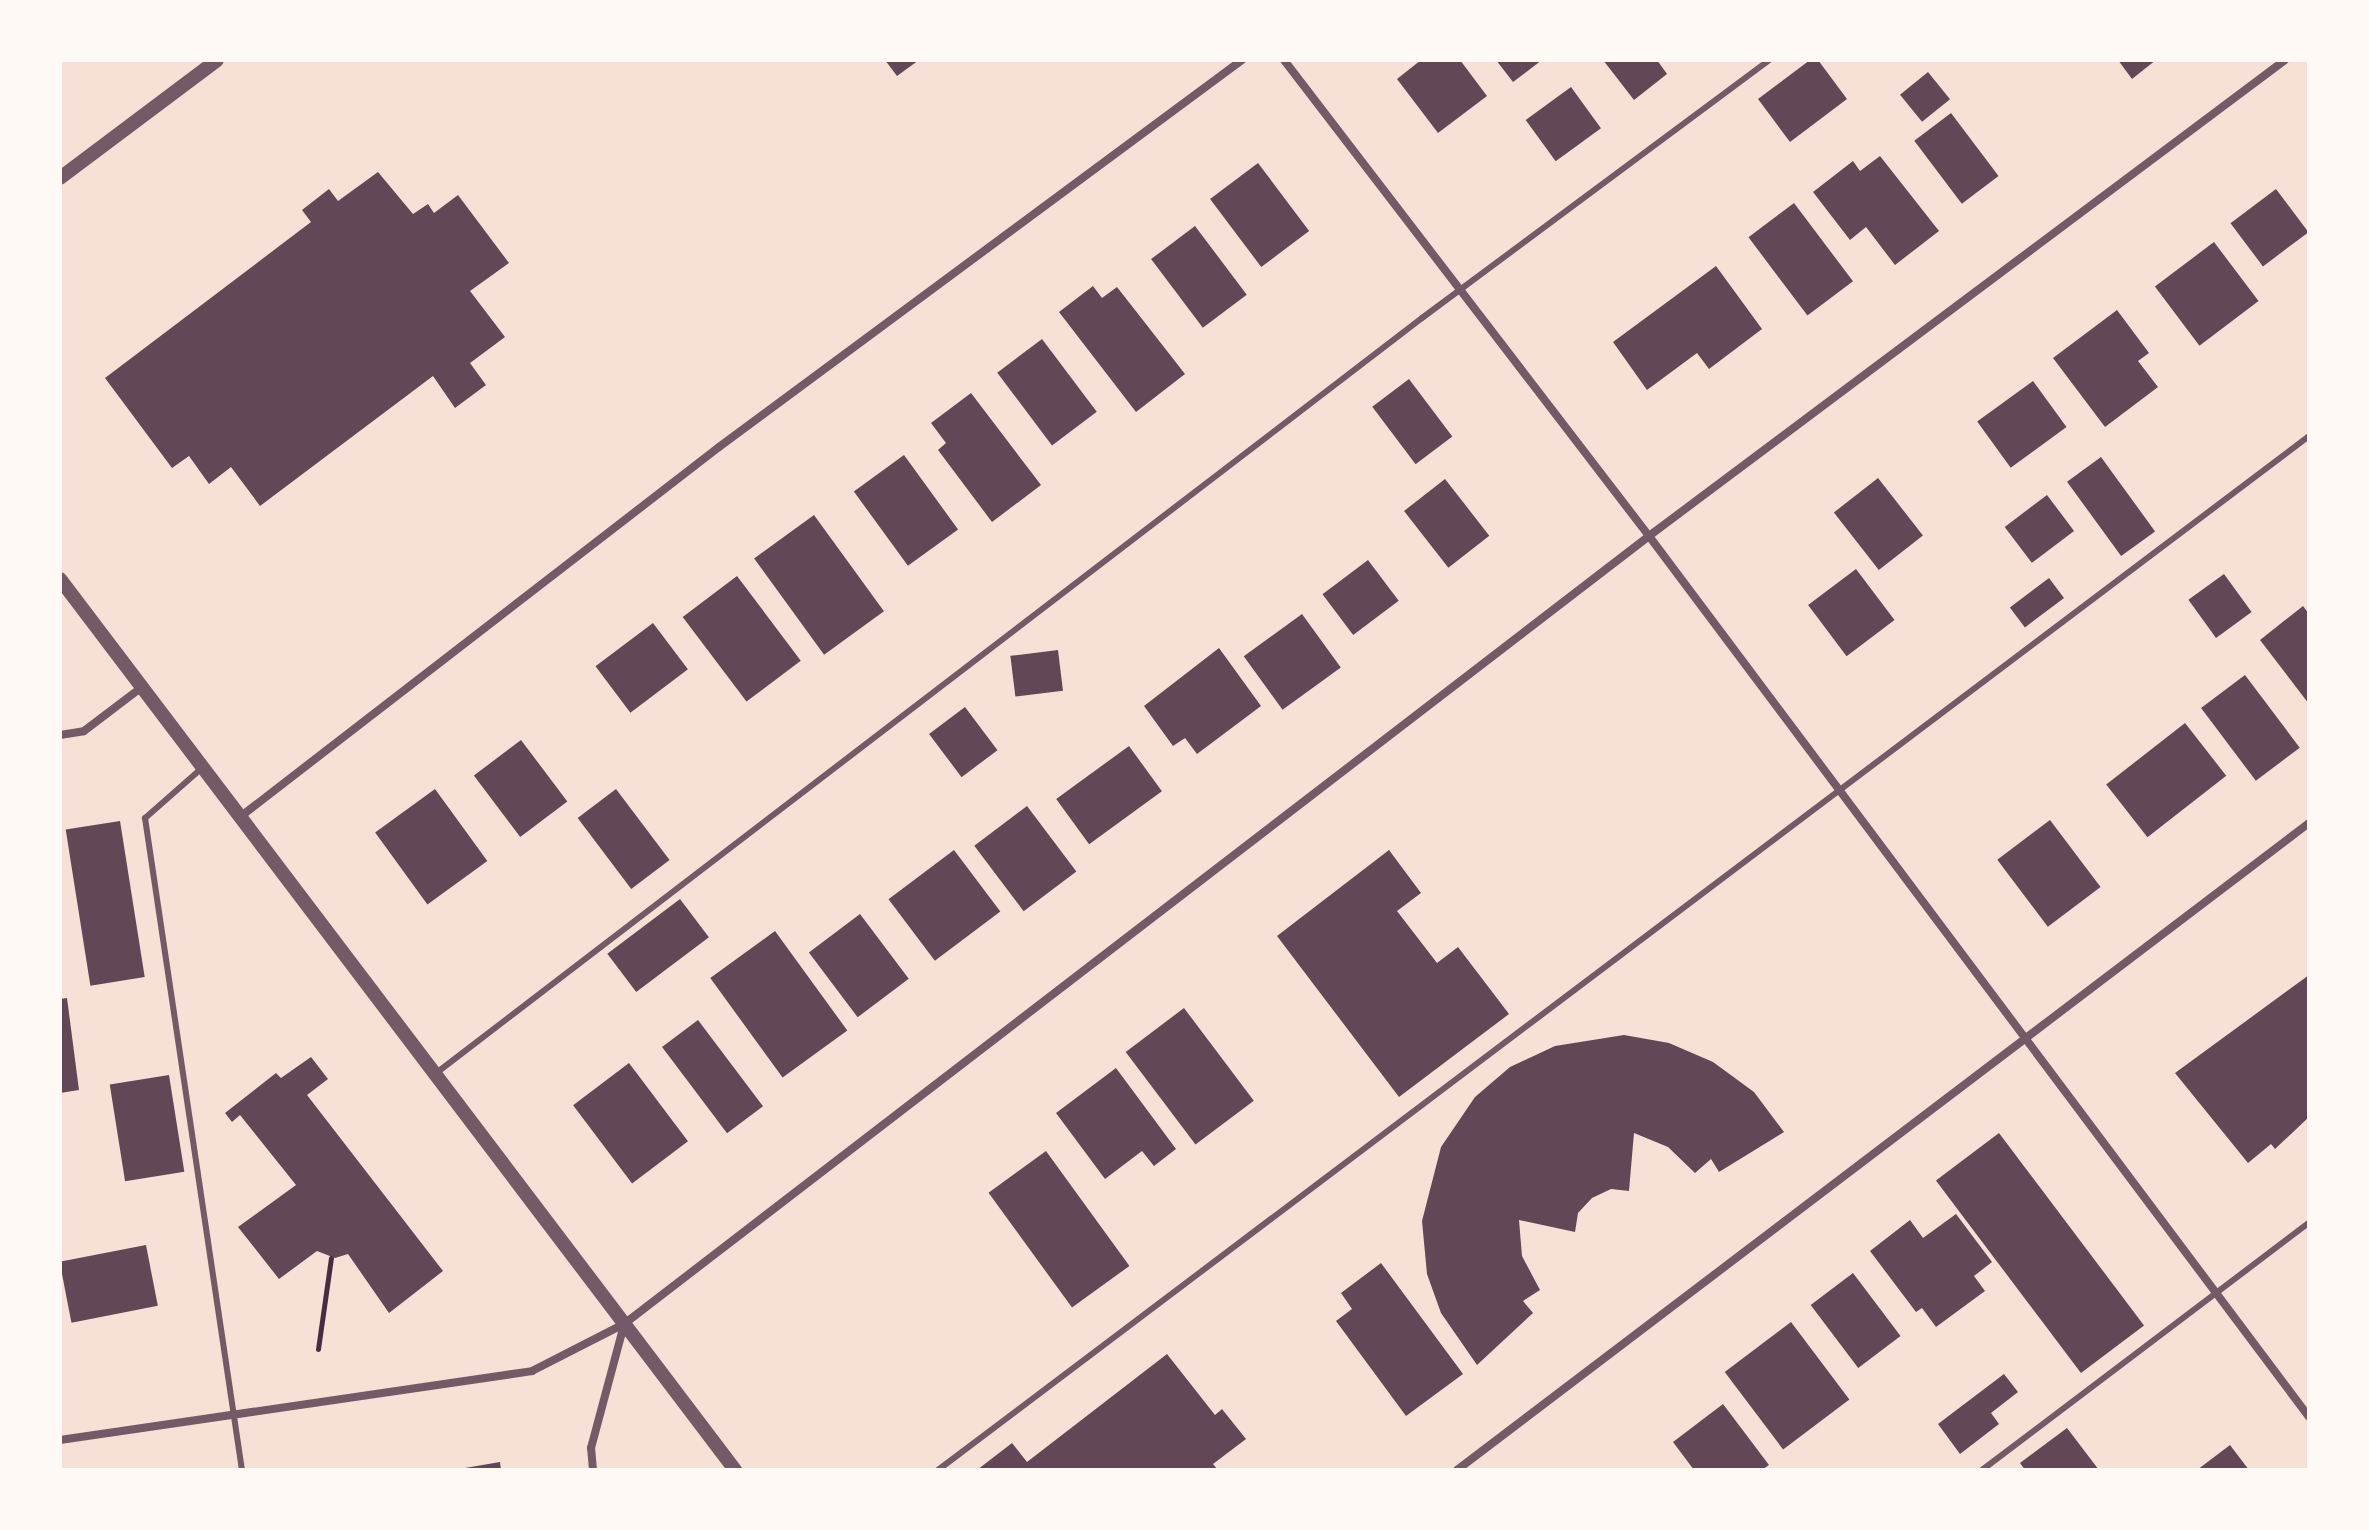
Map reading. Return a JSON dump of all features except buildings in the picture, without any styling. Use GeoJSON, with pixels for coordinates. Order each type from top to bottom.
{"type":"FeatureCollection","features":[{"type":"Feature","properties":{"kind":"street"},"geometry":{"type":"LineString","coordinates":[[60,178],[217,60]]}},
{"type":"Feature","properties":{"kind":"street"},"geometry":{"type":"LineString","coordinates":[[240,817],[719,447],[1242,60]]}},
{"type":"Feature","properties":{"kind":"street"},"geometry":{"type":"LineString","coordinates":[[1284,60],[1649,536],[1837,791],[2218,1292],[2309,1417]]}},
{"type":"Feature","properties":{"kind":"street"},"geometry":{"type":"LineString","coordinates":[[60,1440],[532,1371],[624,1324],[1649,536],[2285,60]]}},
{"type":"Feature","properties":{"kind":"street"},"geometry":{"type":"LineString","coordinates":[[60,579],[735,1470]]}},
{"type":"Feature","properties":{"kind":"street"},"geometry":{"type":"LineString","coordinates":[[60,735],[84,731],[142,687]]}},
{"type":"Feature","properties":{"kind":"street"},"geometry":{"type":"LineString","coordinates":[[1457,1470],[2309,823]]}},
{"type":"Feature","properties":{"kind":"street"},"geometry":{"type":"LineString","coordinates":[[593,1470],[591,1448],[624,1324]]}},
{"type":"Feature","properties":{"kind":"lane"},"geometry":{"type":"LineString","coordinates":[[435,1074],[1460,290],[1769,60]]}},
{"type":"Feature","properties":{"kind":"lane"},"geometry":{"type":"LineString","coordinates":[[938,1470],[2309,436]]}},
{"type":"Feature","properties":{"kind":"lane"},"geometry":{"type":"LineString","coordinates":[[202,768],[145,818],[242,1470]]}},
{"type":"Feature","properties":{"kind":"lane"},"geometry":{"type":"LineString","coordinates":[[1982,1470],[2309,1223]]}},
{"type":"Feature","properties":{"kind":"path"},"geometry":{"type":"LineString","coordinates":[[318,1349],[331,1258]]}}]}
